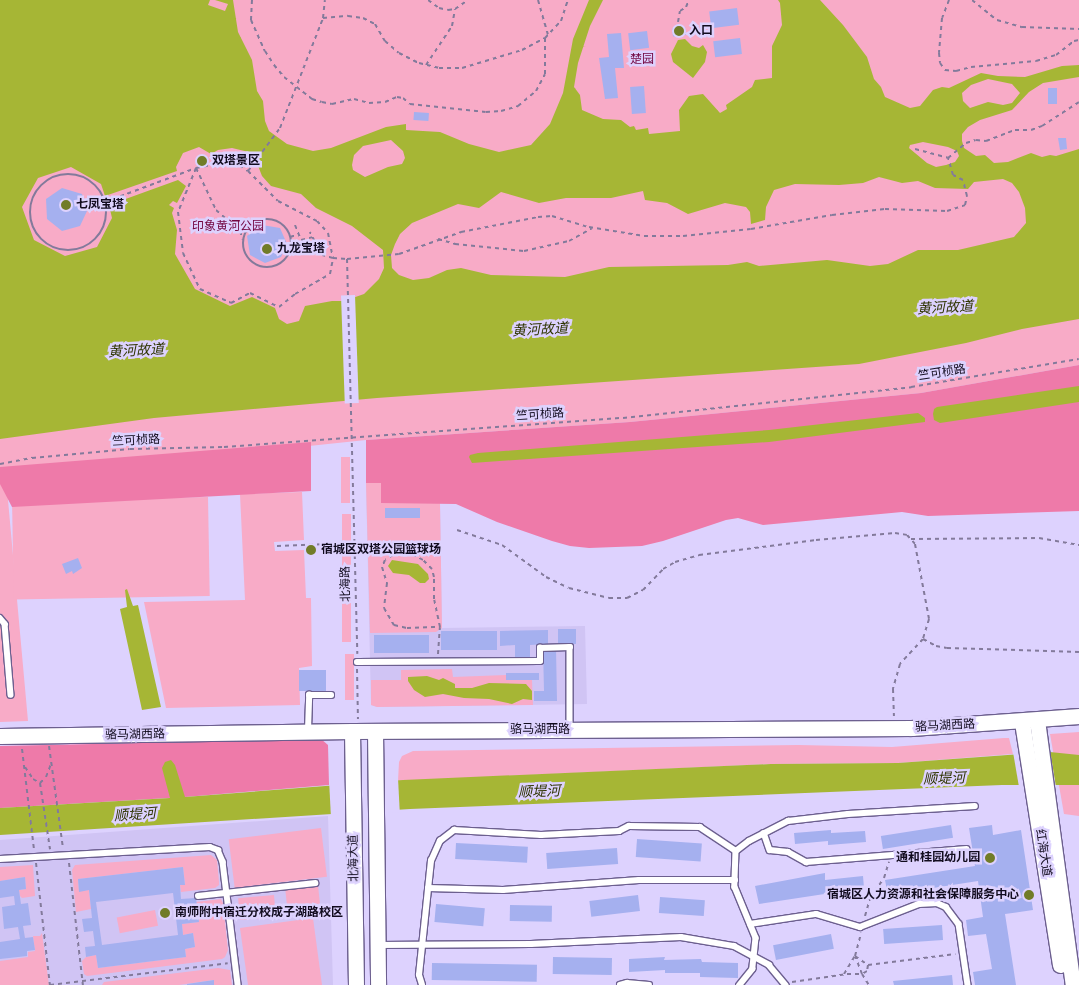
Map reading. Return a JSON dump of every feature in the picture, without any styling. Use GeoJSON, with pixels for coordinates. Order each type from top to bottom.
{"type":"FeatureCollection","features":[{"type":"Feature","properties":{"kind":"street","name":"骆马湖西路"},"geometry":{"type":"LineString","coordinates":[[0,736],[355,731],[895,728],[1030,721],[1079,716]]}},
{"type":"Feature","properties":{"kind":"street"},"geometry":{"type":"LineString","coordinates":[[1030,721],[1043,814]]}},
{"type":"Feature","properties":{"kind":"street","name":"北海大道"},"geometry":{"type":"LineString","coordinates":[[355,731],[352,762],[356,985]]}},
{"type":"Feature","properties":{"kind":"street","name":"北海大道"},"geometry":{"type":"LineString","coordinates":[[375,731],[378,985]]}},
{"type":"Feature","properties":{"kind":"street","name":"红海大道"},"geometry":{"type":"LineString","coordinates":[[1043,814],[1064,985]]}},
{"type":"Feature","properties":{"kind":"street","name":"红海大道"},"geometry":{"type":"LineString","coordinates":[[1043,814],[1073,985]]}},
{"type":"Feature","properties":{"kind":"lane"},"geometry":{"type":"LineString","coordinates":[[0,618],[5,624],[11,695]]}},
{"type":"Feature","properties":{"kind":"lane"},"geometry":{"type":"LineString","coordinates":[[357,662],[540,661],[540,648],[570,647],[570,730]]}},
{"type":"Feature","properties":{"kind":"lane"},"geometry":{"type":"LineString","coordinates":[[308,732],[309,695],[331,695]]}},
{"type":"Feature","properties":{"kind":"lane"},"geometry":{"type":"LineString","coordinates":[[740,985],[752,969],[756,938],[735,888],[736,852],[749,841],[788,821],[848,814],[975,806]]}},
{"type":"Feature","properties":{"kind":"lane"},"geometry":{"type":"LineString","coordinates":[[422,985],[419,975],[430,860],[440,840],[454,830],[541,835],[619,831],[629,826],[700,827],[736,852]]}},
{"type":"Feature","properties":{"kind":"lane"},"geometry":{"type":"LineString","coordinates":[[764,833],[770,850],[788,852],[806,862],[966,849]]}},
{"type":"Feature","properties":{"kind":"lane"},"geometry":{"type":"LineString","coordinates":[[0,859],[210,847],[218,850],[221,854],[227,892],[238,985]]}},
{"type":"Feature","properties":{"kind":"lane"},"geometry":{"type":"LineString","coordinates":[[428,888],[502,890],[620,881],[735,880]]}},
{"type":"Feature","properties":{"kind":"lane"},"geometry":{"type":"LineString","coordinates":[[198,896],[315,883]]}},
{"type":"Feature","properties":{"kind":"lane"},"geometry":{"type":"LineString","coordinates":[[750,924],[816,914],[860,927],[919,904],[937,904],[946,907],[959,924],[968,985]]}},
{"type":"Feature","properties":{"kind":"lane"},"geometry":{"type":"LineString","coordinates":[[378,946],[681,937],[734,946],[769,965],[786,984]]}},
{"type":"Feature","properties":{"kind":"lane"},"geometry":{"type":"LineString","coordinates":[[620,985],[627,983],[648,985]]}},
{"type":"Feature","properties":{"kind":"path"},"geometry":{"type":"LineString","coordinates":[[252,0],[251,20],[265,51],[284,77],[312,99],[332,104],[354,99],[369,103],[379,102],[397,97],[403,98],[410,104],[486,112],[501,111],[518,106],[536,91],[545,74],[545,38]]}},
{"type":"Feature","properties":{"kind":"path"},"geometry":{"type":"LineString","coordinates":[[248,171],[280,128],[323,18],[325,0]]}},
{"type":"Feature","properties":{"kind":"path"},"geometry":{"type":"LineString","coordinates":[[428,0],[439,8],[455,9],[468,0]]}},
{"type":"Feature","properties":{"kind":"path"},"geometry":{"type":"LineString","coordinates":[[538,0],[548,35]]}},
{"type":"Feature","properties":{"kind":"path"},"geometry":{"type":"LineString","coordinates":[[323,18],[348,16],[364,18],[375,24],[385,41],[399,53],[426,65],[439,68],[462,68],[522,50],[545,38],[561,21],[568,0]]}},
{"type":"Feature","properties":{"kind":"path"},"geometry":{"type":"LineString","coordinates":[[678,22],[680,11],[686,7],[689,0]]}},
{"type":"Feature","properties":{"kind":"path"},"geometry":{"type":"LineString","coordinates":[[949,0],[942,18],[938,53],[940,63],[945,70],[956,71],[971,67],[1036,62],[1056,55],[1074,41],[1079,40]]}},
{"type":"Feature","properties":{"kind":"path"},"geometry":{"type":"LineString","coordinates":[[972,0],[997,20],[1014,25],[1079,29]]}},
{"type":"Feature","properties":{"kind":"path"},"geometry":{"type":"LineString","coordinates":[[426,65],[452,26],[455,9]]}},
{"type":"Feature","properties":{"kind":"path"},"geometry":{"type":"LineString","coordinates":[[948,158],[966,143],[976,140],[986,141],[1015,130],[1031,130],[1042,126],[1079,102]]}},
{"type":"Feature","properties":{"kind":"path"},"geometry":{"type":"LineString","coordinates":[[915,149],[948,158]]}},
{"type":"Feature","properties":{"kind":"path"},"geometry":{"type":"LineString","coordinates":[[310,232],[322,255],[347,259],[377,258],[398,254],[461,232],[538,217],[552,216],[594,228],[644,236],[683,236],[774,226],[832,215],[885,209],[946,211],[965,204],[968,196],[963,180],[953,174],[948,158]]}},
{"type":"Feature","properties":{"kind":"path"},"geometry":{"type":"LineString","coordinates":[[104,202],[196,168],[234,161],[248,171],[278,201],[317,221],[328,233],[333,258],[330,274],[295,294],[279,306],[250,294],[231,303],[200,289],[183,253],[178,212],[196,168]]}},
{"type":"Feature","properties":{"kind":"path"},"geometry":{"type":"LineString","coordinates":[[196,168],[216,210],[240,232],[244,247],[251,260],[264,266],[272,266],[279,264],[289,253],[290,236],[281,223],[265,219],[251,226],[243,240]]}},
{"type":"Feature","properties":{"kind":"path"},"geometry":{"type":"LineString","coordinates":[[64,173],[77,174],[88,179],[98,188],[104,202],[106,211],[104,224],[99,235],[90,243],[78,248],[66,250],[54,247],[43,241],[35,232],[30,220],[33,194],[41,184],[51,177],[64,173]]}},
{"type":"Feature","properties":{"kind":"path"},"geometry":{"type":"LineString","coordinates":[[295,225],[301,240],[313,237]]}},
{"type":"Feature","properties":{"kind":"path"},"geometry":{"type":"LineString","coordinates":[[438,239],[455,244],[524,251],[569,241],[594,228]]}},
{"type":"Feature","properties":{"kind":"path"},"geometry":{"type":"LineString","coordinates":[[290,236],[299,234]]}},
{"type":"Feature","properties":{"kind":"path","name":"北海路"},"geometry":{"type":"LineString","coordinates":[[347,259],[357,662],[355,731]]}},
{"type":"Feature","properties":{"kind":"path","name":"竺可桢路"},"geometry":{"type":"LineString","coordinates":[[0,464],[32,458],[130,449],[224,447],[352,436],[633,417],[911,387],[1079,359]]}},
{"type":"Feature","properties":{"kind":"path"},"geometry":{"type":"LineString","coordinates":[[457,530],[502,546],[546,576],[569,588],[609,598],[627,598],[643,590],[663,569],[675,562],[699,555],[895,533],[907,534],[915,544],[929,619],[923,639],[900,664],[895,677],[893,689],[895,728]]}},
{"type":"Feature","properties":{"kind":"path"},"geometry":{"type":"LineString","coordinates":[[911,539],[1039,538],[1079,545]]}},
{"type":"Feature","properties":{"kind":"path"},"geometry":{"type":"LineString","coordinates":[[277,546],[328,544]]}},
{"type":"Feature","properties":{"kind":"path"},"geometry":{"type":"LineString","coordinates":[[438,662],[440,627],[434,599],[432,569],[423,560],[414,555],[393,555],[385,560],[382,567],[387,583],[384,608],[394,624],[407,628],[440,627]]}},
{"type":"Feature","properties":{"kind":"path"},"geometry":{"type":"LineString","coordinates":[[923,639],[936,646],[947,648],[1079,652]]}},
{"type":"Feature","properties":{"kind":"path"},"geometry":{"type":"LineString","coordinates":[[21,736],[34,843]]}},
{"type":"Feature","properties":{"kind":"path"},"geometry":{"type":"LineString","coordinates":[[48,736],[61,840]]}},
{"type":"Feature","properties":{"kind":"path"},"geometry":{"type":"LineString","coordinates":[[40,783],[46,777],[51,762]]}},
{"type":"Feature","properties":{"kind":"path"},"geometry":{"type":"LineString","coordinates":[[24,765],[33,779],[40,783]]}},
{"type":"Feature","properties":{"kind":"path"},"geometry":{"type":"LineString","coordinates":[[40,783],[48,840]]}},
{"type":"Feature","properties":{"kind":"path"},"geometry":{"type":"LineString","coordinates":[[68,855],[83,985]]}},
{"type":"Feature","properties":{"kind":"path"},"geometry":{"type":"LineString","coordinates":[[35,857],[50,985],[236,962]]}},
{"type":"Feature","properties":{"kind":"path"},"geometry":{"type":"LineString","coordinates":[[868,985],[856,956],[868,965],[964,953]]}},
{"type":"Feature","properties":{"kind":"path"},"geometry":{"type":"LineString","coordinates":[[786,984],[825,976],[862,974],[867,971],[868,965]]}},
{"type":"Feature","properties":{"kind":"shaded area"},"geometry":{"type":"Polygon","coordinates":[[[1079,365],[1079,511],[928,516],[902,512],[763,525],[738,518],[642,546],[589,548],[570,546],[552,541],[497,522],[456,504],[381,503],[381,483],[366,483],[366,440],[630,422],[921,393],[1079,365]]]}},
{"type":"Feature","properties":{"kind":"shaded area"},"geometry":{"type":"Polygon","coordinates":[[[311,442],[311,491],[12,507],[0,484],[0,467],[311,442]]]}},
{"type":"Feature","properties":{"kind":"shaded area"},"geometry":{"type":"Polygon","coordinates":[[[381,482],[381,503],[440,503],[442,628],[585,626],[587,704],[377,707],[371,705],[366,483],[381,482]]]}},
{"type":"Feature","properties":{"kind":"shaded area"},"geometry":{"type":"Polygon","coordinates":[[[321,739],[328,745],[329,785],[185,797],[0,808],[0,746],[321,739]]]}},
{"type":"Feature","properties":{"kind":"shaded area","name":"南师附中宿迁分校成子湖路校区"},"geometry":{"type":"Polygon","coordinates":[[[328,816],[333,985],[0,985],[0,840],[328,816]]]}},
{"type":"Feature","properties":{"kind":"green space","name":"印象黄河公园"},"geometry":{"type":"Polygon","coordinates":[[[0,0],[1079,0],[1079,365],[921,393],[630,422],[366,440],[6,478],[28,721],[0,722],[0,0]]]}},
{"type":"Feature","properties":{"kind":"green space"},"geometry":{"type":"Polygon","coordinates":[[[341,457],[350,457],[350,503],[341,503],[341,457]]]}},
{"type":"Feature","properties":{"kind":"green space"},"geometry":{"type":"Polygon","coordinates":[[[381,482],[381,503],[440,503],[442,628],[436,632],[370,633],[366,483],[381,482]]]}},
{"type":"Feature","properties":{"kind":"green space"},"geometry":{"type":"Polygon","coordinates":[[[302,492],[304,540],[274,542],[275,551],[304,550],[306,598],[311,598],[312,666],[299,668],[300,705],[166,708],[144,602],[245,600],[240,494],[302,492]]]}},
{"type":"Feature","properties":{"kind":"green space"},"geometry":{"type":"Polygon","coordinates":[[[208,497],[210,596],[14,599],[12,500],[208,497]]]}},
{"type":"Feature","properties":{"kind":"green space"},"geometry":{"type":"Polygon","coordinates":[[[342,514],[351,514],[351,642],[342,642],[342,514]]]}},
{"type":"Feature","properties":{"kind":"green space"},"geometry":{"type":"Polygon","coordinates":[[[345,654],[354,654],[354,700],[345,700],[345,654]]]}},
{"type":"Feature","properties":{"kind":"green space"},"geometry":{"type":"Polygon","coordinates":[[[452,669],[453,677],[506,675],[506,680],[532,680],[533,705],[377,707],[371,705],[371,680],[401,680],[401,670],[452,669]]]}},
{"type":"Feature","properties":{"kind":"green space"},"geometry":{"type":"Polygon","coordinates":[[[1079,732],[1079,816],[1064,814],[1050,734],[1079,732]]]}},
{"type":"Feature","properties":{"kind":"green space"},"geometry":{"type":"Polygon","coordinates":[[[1009,738],[1013,754],[898,763],[771,764],[398,781],[399,762],[402,756],[413,751],[798,745],[892,747],[1009,738]]]}},
{"type":"Feature","properties":{"kind":"green space"},"geometry":{"type":"Polygon","coordinates":[[[321,828],[327,877],[235,888],[229,839],[321,828]]]}},
{"type":"Feature","properties":{"kind":"green space"},"geometry":{"type":"Polygon","coordinates":[[[211,855],[217,860],[219,885],[215,888],[181,892],[180,885],[185,884],[183,867],[78,879],[79,891],[89,890],[91,909],[76,912],[72,870],[75,865],[211,855]]]}},
{"type":"Feature","properties":{"kind":"green space"},"geometry":{"type":"Polygon","coordinates":[[[33,865],[35,896],[22,898],[20,896],[19,890],[26,889],[25,877],[0,881],[0,867],[33,865]]]}},
{"type":"Feature","properties":{"kind":"green space"},"geometry":{"type":"Polygon","coordinates":[[[318,885],[320,905],[287,908],[285,888],[318,885]]]}},
{"type":"Feature","properties":{"kind":"green space"},"geometry":{"type":"Polygon","coordinates":[[[274,895],[276,917],[240,920],[238,898],[274,895]]]}},
{"type":"Feature","properties":{"kind":"green space"},"geometry":{"type":"Polygon","coordinates":[[[221,899],[228,950],[222,959],[87,976],[84,974],[82,961],[86,957],[96,955],[98,968],[186,957],[185,949],[195,947],[193,933],[183,935],[182,924],[199,922],[196,902],[221,899]]]}},
{"type":"Feature","properties":{"kind":"green space"},"geometry":{"type":"Polygon","coordinates":[[[155,910],[158,926],[120,933],[117,917],[155,910]]]}},
{"type":"Feature","properties":{"kind":"green space"},"geometry":{"type":"Polygon","coordinates":[[[313,918],[322,985],[248,985],[240,928],[313,918]]]}},
{"type":"Feature","properties":{"kind":"green space"},"geometry":{"type":"Polygon","coordinates":[[[42,933],[49,985],[0,985],[0,961],[28,957],[28,952],[35,951],[33,936],[40,936],[42,933]]]}},
{"type":"Feature","properties":{"kind":"green space"},"geometry":{"type":"Polygon","coordinates":[[[218,968],[230,970],[232,985],[214,985],[213,980],[179,985],[102,985],[104,982],[218,968]]]}},
{"type":"Feature","properties":{"kind":"water","name":"黄河故道"},"geometry":{"type":"Polygon","coordinates":[[[0,0],[210,0],[208,5],[225,11],[228,4],[215,0],[233,0],[238,32],[252,60],[257,91],[263,101],[265,121],[269,131],[287,144],[313,151],[331,148],[386,127],[406,124],[406,130],[440,132],[469,144],[499,152],[531,145],[550,124],[563,93],[573,39],[589,0],[603,0],[590,26],[578,63],[574,87],[580,95],[582,110],[603,119],[621,120],[630,127],[634,126],[636,130],[648,128],[649,134],[680,131],[679,110],[689,96],[703,94],[720,113],[727,109],[726,105],[752,87],[755,80],[772,78],[772,46],[782,25],[780,3],[778,0],[820,0],[843,25],[867,57],[874,79],[881,87],[885,97],[910,108],[920,106],[933,90],[942,87],[949,88],[981,73],[1025,77],[1062,66],[1079,65],[1079,77],[1043,83],[1029,92],[1012,110],[980,120],[968,127],[962,134],[962,141],[964,148],[976,156],[985,155],[994,163],[1008,162],[1031,153],[1042,157],[1056,156],[1079,149],[1079,319],[1022,329],[966,343],[859,364],[377,398],[154,418],[0,439],[0,0]],[[988,79],[971,85],[962,93],[963,101],[970,108],[988,102],[1003,105],[1012,103],[1020,93],[1012,84],[988,79]],[[391,140],[363,146],[354,155],[352,165],[353,170],[365,177],[388,167],[402,164],[405,158],[403,151],[391,140]],[[923,142],[910,145],[909,148],[927,163],[936,167],[955,162],[959,156],[957,151],[948,147],[923,142]],[[199,147],[183,153],[176,167],[177,171],[105,196],[101,184],[71,167],[38,178],[22,207],[34,240],[65,256],[97,247],[112,218],[109,205],[178,180],[186,186],[177,203],[173,201],[169,205],[174,208],[172,213],[177,230],[175,254],[195,289],[230,306],[252,297],[275,308],[279,319],[287,324],[299,321],[305,306],[332,301],[344,301],[364,294],[379,279],[384,268],[383,250],[352,226],[316,208],[301,194],[271,186],[262,176],[253,153],[232,148],[218,150],[211,154],[199,147]],[[879,177],[863,183],[839,185],[795,184],[774,190],[766,207],[765,220],[751,224],[750,212],[746,207],[725,203],[688,214],[667,203],[645,200],[643,191],[611,198],[566,198],[539,203],[501,192],[479,208],[458,204],[412,223],[400,234],[395,244],[391,255],[392,268],[399,275],[413,280],[429,278],[447,270],[461,268],[491,275],[565,277],[609,267],[728,265],[747,262],[759,266],[827,260],[870,266],[888,264],[918,250],[958,250],[1014,237],[1026,223],[1025,208],[1019,192],[1012,183],[1003,179],[974,182],[968,189],[935,188],[918,181],[902,183],[879,177]]]}},
{"type":"Feature","properties":{"kind":"water"},"geometry":{"type":"Polygon","coordinates":[[[685,39],[692,46],[699,48],[703,45],[707,52],[705,62],[693,78],[673,62],[671,54],[678,40],[685,39]]]}},
{"type":"Feature","properties":{"kind":"water"},"geometry":{"type":"Polygon","coordinates":[[[1079,386],[1079,402],[940,423],[934,420],[934,409],[937,407],[1079,386]]]}},
{"type":"Feature","properties":{"kind":"water"},"geometry":{"type":"Polygon","coordinates":[[[918,413],[925,418],[925,422],[769,442],[472,463],[469,457],[478,453],[769,430],[918,413]]]}},
{"type":"Feature","properties":{"kind":"water"},"geometry":{"type":"Polygon","coordinates":[[[392,560],[418,564],[428,574],[429,579],[425,583],[420,583],[409,575],[393,573],[388,566],[392,560]]]}},
{"type":"Feature","properties":{"kind":"water"},"geometry":{"type":"Polygon","coordinates":[[[127,589],[133,606],[138,605],[161,707],[142,710],[120,609],[127,607],[125,590],[127,589]]]}},
{"type":"Feature","properties":{"kind":"water"},"geometry":{"type":"Polygon","coordinates":[[[427,676],[439,680],[443,678],[455,684],[455,688],[472,688],[489,683],[526,684],[532,691],[532,700],[523,699],[512,704],[489,699],[464,698],[443,694],[425,697],[414,690],[408,681],[408,677],[427,676]]]}},
{"type":"Feature","properties":{"kind":"water","name":"顺堤河"},"geometry":{"type":"Polygon","coordinates":[[[1050,752],[1079,755],[1079,785],[1002,785],[410,809],[0,835],[0,808],[170,798],[162,768],[165,762],[171,760],[175,765],[185,797],[403,780],[771,764],[898,763],[1050,752]]]}},
{"type":"Feature","properties":{"kind":"pier"},"geometry":{"type":"Polygon","coordinates":[[[341,295],[355,295],[359,403],[345,403],[341,295]]]}},
{"type":"Feature","properties":{"kind":"pier"},"geometry":{"type":"Polygon","coordinates":[[[1050,750],[1056,787],[1019,787],[1013,752],[1050,750]]]}},
{"type":"Feature","properties":{"kind":"pier"},"geometry":{"type":"Polygon","coordinates":[[[398,778],[400,812],[331,816],[329,782],[398,778]]]}},
{"type":"Feature","properties":{"kind":"building"},"geometry":{"type":"Polygon","coordinates":[[[737,8],[739,25],[711,28],[709,11],[737,8]]]}},
{"type":"Feature","properties":{"kind":"building","name":"入口"},"geometry":{"type":"Polygon","coordinates":[[[685,27],[686,35],[673,37],[672,29],[685,27]]]}},
{"type":"Feature","properties":{"kind":"building"},"geometry":{"type":"Polygon","coordinates":[[[647,31],[649,48],[630,50],[628,33],[647,31]]]}},
{"type":"Feature","properties":{"kind":"building"},"geometry":{"type":"Polygon","coordinates":[[[621,33],[624,68],[615,68],[618,98],[605,99],[599,58],[609,57],[607,34],[621,33]]]}},
{"type":"Feature","properties":{"kind":"building"},"geometry":{"type":"Polygon","coordinates":[[[740,38],[742,54],[715,57],[713,41],[740,38]]]}},
{"type":"Feature","properties":{"kind":"building"},"geometry":{"type":"Polygon","coordinates":[[[644,86],[646,113],[632,114],[630,87],[644,86]]]}},
{"type":"Feature","properties":{"kind":"building"},"geometry":{"type":"Polygon","coordinates":[[[1048,88],[1057,88],[1057,104],[1048,104],[1048,88]]]}},
{"type":"Feature","properties":{"kind":"building"},"geometry":{"type":"Polygon","coordinates":[[[414,112],[429,113],[428,121],[413,120],[414,112]]]}},
{"type":"Feature","properties":{"kind":"building"},"geometry":{"type":"Polygon","coordinates":[[[1058,138],[1066,138],[1067,149],[1060,150],[1058,138]]]}},
{"type":"Feature","properties":{"kind":"building","name":"七凤宝塔"},"geometry":{"type":"Polygon","coordinates":[[[62,188],[82,194],[87,211],[80,226],[62,231],[47,219],[46,199],[62,188]]]}},
{"type":"Feature","properties":{"kind":"building","name":"九龙宝塔"},"geometry":{"type":"Polygon","coordinates":[[[262,225],[280,228],[287,244],[281,257],[265,263],[250,255],[247,236],[262,225]]]}},
{"type":"Feature","properties":{"kind":"building"},"geometry":{"type":"Polygon","coordinates":[[[385,508],[420,508],[420,518],[385,518],[385,508]]]}},
{"type":"Feature","properties":{"kind":"building"},"geometry":{"type":"Polygon","coordinates":[[[78,558],[82,568],[73,574],[72,571],[66,574],[62,564],[78,558]]]}},
{"type":"Feature","properties":{"kind":"building"},"geometry":{"type":"Polygon","coordinates":[[[558,629],[576,629],[576,644],[558,644],[558,629]]]}},
{"type":"Feature","properties":{"kind":"building"},"geometry":{"type":"Polygon","coordinates":[[[548,630],[548,644],[530,645],[530,657],[515,657],[515,645],[500,646],[500,631],[548,630]]]}},
{"type":"Feature","properties":{"kind":"building"},"geometry":{"type":"Polygon","coordinates":[[[441,631],[497,631],[497,650],[441,650],[441,631]]]}},
{"type":"Feature","properties":{"kind":"building"},"geometry":{"type":"Polygon","coordinates":[[[374,635],[429,635],[429,653],[374,653],[374,635]]]}},
{"type":"Feature","properties":{"kind":"building"},"geometry":{"type":"Polygon","coordinates":[[[543,648],[556,648],[557,701],[534,701],[534,691],[544,691],[543,648]]]}},
{"type":"Feature","properties":{"kind":"building"},"geometry":{"type":"Polygon","coordinates":[[[299,670],[326,670],[326,691],[299,691],[299,670]]]}},
{"type":"Feature","properties":{"kind":"building"},"geometry":{"type":"Polygon","coordinates":[[[506,673],[539,673],[539,680],[506,680],[506,673]]]}},
{"type":"Feature","properties":{"kind":"building"},"geometry":{"type":"Polygon","coordinates":[[[951,825],[953,838],[883,849],[881,836],[951,825]]]}},
{"type":"Feature","properties":{"kind":"building"},"geometry":{"type":"Polygon","coordinates":[[[992,825],[993,835],[1021,830],[1033,910],[1005,914],[1016,985],[975,985],[973,972],[992,969],[986,934],[968,936],[966,920],[983,917],[978,881],[888,895],[885,880],[975,866],[969,828],[992,825]]]}},
{"type":"Feature","properties":{"kind":"building"},"geometry":{"type":"Polygon","coordinates":[[[831,830],[831,833],[865,831],[866,842],[828,845],[828,841],[795,844],[794,833],[831,830]]]}},
{"type":"Feature","properties":{"kind":"building"},"geometry":{"type":"Polygon","coordinates":[[[637,839],[702,844],[701,861],[636,857],[637,839]]]}},
{"type":"Feature","properties":{"kind":"building"},"geometry":{"type":"Polygon","coordinates":[[[456,843],[528,847],[527,863],[455,859],[456,843]]]}},
{"type":"Feature","properties":{"kind":"building"},"geometry":{"type":"Polygon","coordinates":[[[617,848],[618,864],[547,869],[546,853],[617,848]]]}},
{"type":"Feature","properties":{"kind":"building"},"geometry":{"type":"Polygon","coordinates":[[[183,867],[185,885],[180,885],[181,899],[196,898],[199,922],[182,924],[183,935],[193,933],[195,947],[185,949],[186,957],[98,968],[96,955],[86,957],[85,947],[95,946],[93,931],[84,932],[82,919],[92,918],[89,890],[79,892],[78,879],[183,867]],[[173,893],[96,902],[102,945],[178,935],[173,893]]]}},
{"type":"Feature","properties":{"kind":"building"},"geometry":{"type":"Polygon","coordinates":[[[825,873],[825,880],[863,876],[864,888],[759,904],[755,886],[825,873]]]}},
{"type":"Feature","properties":{"kind":"building"},"geometry":{"type":"Polygon","coordinates":[[[25,877],[26,889],[19,890],[21,904],[28,903],[31,925],[23,926],[25,938],[33,937],[35,950],[27,951],[27,956],[0,959],[0,942],[20,939],[18,927],[4,929],[2,907],[15,905],[14,896],[0,898],[0,881],[25,877]]]}},
{"type":"Feature","properties":{"kind":"building"},"geometry":{"type":"Polygon","coordinates":[[[638,895],[640,911],[591,917],[589,901],[638,895]]]}},
{"type":"Feature","properties":{"kind":"building"},"geometry":{"type":"Polygon","coordinates":[[[660,897],[705,900],[704,916],[659,913],[660,897]]]}},
{"type":"Feature","properties":{"kind":"building"},"geometry":{"type":"Polygon","coordinates":[[[436,904],[485,908],[483,926],[434,922],[436,904]]]}},
{"type":"Feature","properties":{"kind":"building"},"geometry":{"type":"Polygon","coordinates":[[[510,905],[552,906],[552,922],[510,921],[510,905]]]}},
{"type":"Feature","properties":{"kind":"building"},"geometry":{"type":"Polygon","coordinates":[[[942,925],[943,940],[884,944],[883,929],[942,925]]]}},
{"type":"Feature","properties":{"kind":"building"},"geometry":{"type":"Polygon","coordinates":[[[831,934],[834,949],[776,960],[773,945],[831,934]]]}},
{"type":"Feature","properties":{"kind":"building"},"geometry":{"type":"Polygon","coordinates":[[[553,957],[612,958],[612,975],[553,974],[553,957]]]}},
{"type":"Feature","properties":{"kind":"building"},"geometry":{"type":"Polygon","coordinates":[[[665,957],[664,960],[701,959],[702,962],[738,963],[738,978],[700,977],[700,973],[665,973],[665,970],[629,972],[629,959],[665,957]]]}},
{"type":"Feature","properties":{"kind":"building"},"geometry":{"type":"Polygon","coordinates":[[[432,963],[537,965],[537,982],[432,980],[432,963]]]}},
{"type":"Feature","properties":{"kind":"building"},"geometry":{"type":"Polygon","coordinates":[[[952,975],[953,985],[894,985],[893,981],[952,975]]]}},
{"type":"Feature","properties":{"kind":"building"},"geometry":{"type":"Polygon","coordinates":[[[214,980],[214,985],[187,985],[187,984],[214,980]]]}},
{"type":"Feature","properties":{"kind":"place","name":"入口"},"geometry":{"type":"Point","coordinates":[679,31]}},
{"type":"Feature","properties":{"kind":"place","name":"双塔景区"},"geometry":{"type":"Point","coordinates":[202,161]}},
{"type":"Feature","properties":{"kind":"place","name":"七凤宝塔"},"geometry":{"type":"Point","coordinates":[66,205]}},
{"type":"Feature","properties":{"kind":"place","name":"九龙宝塔"},"geometry":{"type":"Point","coordinates":[267,249]}},
{"type":"Feature","properties":{"kind":"place","name":"宿城区双塔公园篮球场"},"geometry":{"type":"Point","coordinates":[311,550]}},
{"type":"Feature","properties":{"kind":"place","name":"通和桂园幼儿园"},"geometry":{"type":"Point","coordinates":[990,858]}},
{"type":"Feature","properties":{"kind":"place","name":"宿城区人力资源和社会保障服务中心"},"geometry":{"type":"Point","coordinates":[1029,895]}},
{"type":"Feature","properties":{"kind":"place","name":"南师附中宿迁分校成子湖路校区"},"geometry":{"type":"Point","coordinates":[165,913]}},
{"type":"Feature","properties":{"kind":"park label","name":"楚园"},"geometry":{"type":"Point","coordinates":[642,60]}}]}
